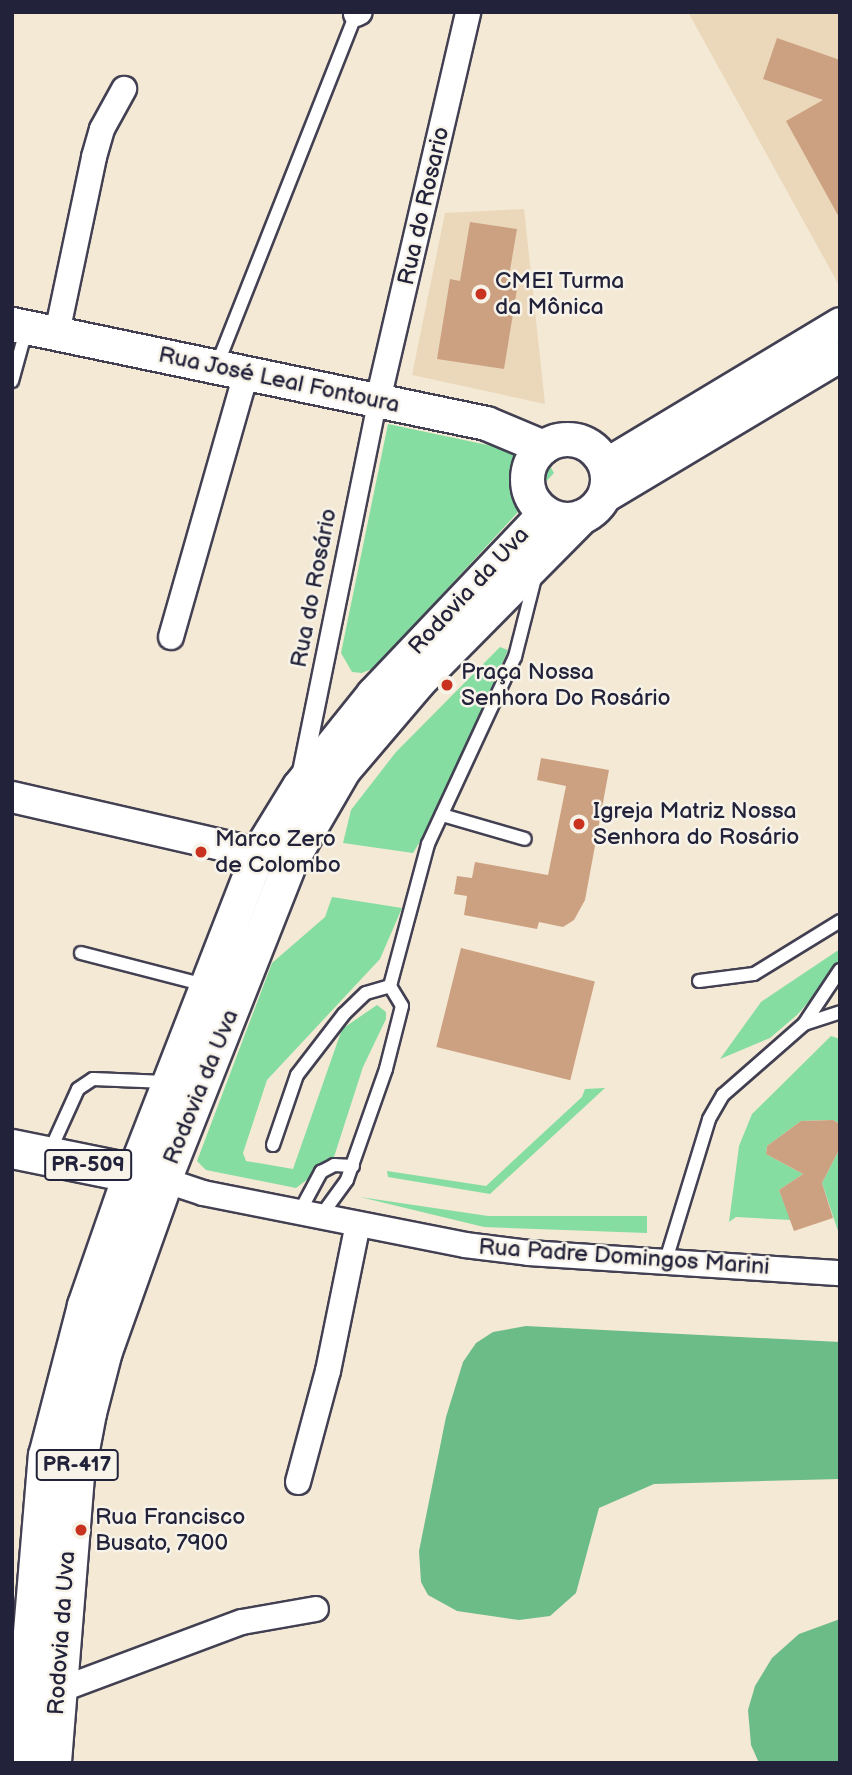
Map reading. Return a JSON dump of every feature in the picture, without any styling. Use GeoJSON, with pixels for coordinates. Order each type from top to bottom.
{"type":"FeatureCollection","features":[{"type":"Feature","properties":{"kind":"main road","name":"Rua José Leal Fontoura"},"geometry":{"type":"LineString","coordinates":[[32,328],[486,423],[542,447]]}},
{"type":"Feature","properties":{"kind":"main road"},"geometry":{"type":"LineString","coordinates":[[578,441],[589,446],[604,465],[606,489],[591,508],[569,519],[545,513],[536,504],[527,481],[534,457],[542,447],[554,442],[578,441]]}},
{"type":"Feature","properties":{"kind":"main road","name":"Rodovia da Uva"},"geometry":{"type":"LineString","coordinates":[[33,1748],[48,1456],[87,1306],[290,862],[344,769],[418,682],[591,508]]}},
{"type":"Feature","properties":{"kind":"main road","name":"Rodovia da Uva"},"geometry":{"type":"LineString","coordinates":[[33,1748],[57,1692],[75,1476],[87,1413],[148,1177],[166,1082],[259,851],[299,786],[373,694],[545,513]]}},
{"type":"Feature","properties":{"kind":"main road","name":"PR-509"},"geometry":{"type":"LineString","coordinates":[[30,1153],[148,1177]]}},
{"type":"Feature","properties":{"kind":"street","name":"Rua do Rosario"},"geometry":{"type":"LineString","coordinates":[[377,400],[468,12]]}},
{"type":"Feature","properties":{"kind":"street"},"geometry":{"type":"LineString","coordinates":[[32,328],[102,129],[124,89]]}},
{"type":"Feature","properties":{"kind":"street"},"geometry":{"type":"LineString","coordinates":[[604,465],[840,323]]}},
{"type":"Feature","properties":{"kind":"street","name":"Rodovia da Uva"},"geometry":{"type":"LineString","coordinates":[[591,508],[840,357]]}},
{"type":"Feature","properties":{"kind":"street"},"geometry":{"type":"LineString","coordinates":[[171,637],[231,370]]}},
{"type":"Feature","properties":{"kind":"street","name":"Rua do Rosário"},"geometry":{"type":"LineString","coordinates":[[299,786],[377,400]]}},
{"type":"Feature","properties":{"kind":"street"},"geometry":{"type":"LineString","coordinates":[[12,797],[259,851],[290,862]]}},
{"type":"Feature","properties":{"kind":"street","name":"Rua Padre Domingos Marini"},"geometry":{"type":"LineString","coordinates":[[148,1177],[309,1215],[528,1253],[666,1259],[840,1273]]}},
{"type":"Feature","properties":{"kind":"street"},"geometry":{"type":"LineString","coordinates":[[298,1482],[328,1371],[358,1224]]}},
{"type":"Feature","properties":{"kind":"street"},"geometry":{"type":"LineString","coordinates":[[57,1692],[242,1622],[316,1609]]}},
{"type":"Feature","properties":{"kind":"lane"},"geometry":{"type":"LineString","coordinates":[[231,370],[358,13]]}},
{"type":"Feature","properties":{"kind":"lane"},"geometry":{"type":"LineString","coordinates":[[12,381],[32,328]]}},
{"type":"Feature","properties":{"kind":"lane"},"geometry":{"type":"LineString","coordinates":[[309,1215],[353,1166],[402,1006],[390,986],[414,886],[442,815],[515,657],[540,557]]}},
{"type":"Feature","properties":{"kind":"lane"},"geometry":{"type":"LineString","coordinates":[[442,815],[525,839]]}},
{"type":"Feature","properties":{"kind":"lane"},"geometry":{"type":"LineString","coordinates":[[699,981],[754,974],[840,921]]}},
{"type":"Feature","properties":{"kind":"lane"},"geometry":{"type":"LineString","coordinates":[[81,953],[205,985]]}},
{"type":"Feature","properties":{"kind":"lane"},"geometry":{"type":"LineString","coordinates":[[666,1259],[709,1119],[723,1095],[804,1024],[840,970]]}},
{"type":"Feature","properties":{"kind":"lane"},"geometry":{"type":"LineString","coordinates":[[273,1145],[297,1076],[344,1014],[366,993],[390,986]]}},
{"type":"Feature","properties":{"kind":"lane"},"geometry":{"type":"LineString","coordinates":[[804,1024],[840,1012]]}},
{"type":"Feature","properties":{"kind":"lane"},"geometry":{"type":"LineString","coordinates":[[30,1153],[78,1089],[93,1079],[166,1082]]}},
{"type":"Feature","properties":{"kind":"lane"},"geometry":{"type":"LineString","coordinates":[[309,1215],[321,1172],[334,1165],[353,1166]]}},
{"type":"Feature","properties":{"kind":"shaded area"},"geometry":{"type":"Polygon","coordinates":[[[688,12],[840,12],[840,287],[688,12]]]}},
{"type":"Feature","properties":{"kind":"shaded area","name":"CMEI Turma da Mônica"},"geometry":{"type":"Polygon","coordinates":[[[524,209],[545,404],[412,375],[445,213],[524,209]]]}},
{"type":"Feature","properties":{"kind":"green space"},"geometry":{"type":"Polygon","coordinates":[[[388,424],[545,457],[554,473],[374,668],[362,673],[352,672],[341,653],[388,424]]]}},
{"type":"Feature","properties":{"kind":"green space"},"geometry":{"type":"Polygon","coordinates":[[[500,647],[508,650],[438,812],[413,853],[343,843],[351,810],[396,752],[500,647]]]}},
{"type":"Feature","properties":{"kind":"green space"},"geometry":{"type":"Polygon","coordinates":[[[332,897],[402,908],[380,959],[267,1080],[243,1153],[246,1161],[293,1169],[342,1029],[377,1005],[386,1012],[386,1019],[363,1067],[333,1160],[296,1188],[206,1170],[197,1161],[272,963],[325,917],[332,897]]]}},
{"type":"Feature","properties":{"kind":"green space"},"geometry":{"type":"Polygon","coordinates":[[[840,949],[840,966],[797,1015],[770,1038],[720,1059],[761,1002],[840,949]]]}},
{"type":"Feature","properties":{"kind":"green space"},"geometry":{"type":"Polygon","coordinates":[[[831,1036],[840,1039],[840,1124],[833,1120],[801,1121],[767,1146],[766,1154],[803,1174],[779,1190],[791,1220],[736,1217],[729,1222],[739,1146],[752,1114],[831,1036]]]}},
{"type":"Feature","properties":{"kind":"green space"},"geometry":{"type":"Polygon","coordinates":[[[605,1088],[490,1194],[388,1177],[387,1171],[486,1186],[582,1097],[585,1089],[605,1088]]]}},
{"type":"Feature","properties":{"kind":"green space"},"geometry":{"type":"Polygon","coordinates":[[[840,1148],[840,1237],[822,1183],[840,1148]]]}},
{"type":"Feature","properties":{"kind":"green space"},"geometry":{"type":"Polygon","coordinates":[[[360,1197],[488,1216],[647,1216],[647,1233],[484,1227],[360,1197]]]}},
{"type":"Feature","properties":{"kind":"green space"},"geometry":{"type":"Polygon","coordinates":[[[526,1326],[840,1342],[840,1479],[654,1484],[599,1508],[576,1593],[550,1616],[519,1620],[457,1611],[428,1595],[421,1582],[419,1551],[446,1417],[463,1362],[476,1343],[493,1332],[526,1326]]]}},
{"type":"Feature","properties":{"kind":"green space"},"geometry":{"type":"Polygon","coordinates":[[[840,1619],[840,1763],[759,1763],[751,1745],[748,1710],[755,1686],[772,1658],[799,1634],[840,1619]]]}},
{"type":"Feature","properties":{"kind":"building"},"geometry":{"type":"Polygon","coordinates":[[[777,38],[840,60],[840,219],[786,121],[823,100],[763,79],[777,38]]]}},
{"type":"Feature","properties":{"kind":"building"},"geometry":{"type":"Polygon","coordinates":[[[470,222],[517,229],[508,282],[518,283],[504,369],[437,359],[450,279],[460,281],[470,222]]]}},
{"type":"Feature","properties":{"kind":"building","name":"Igreja Matriz Nossa Senhora do Rosário"},"geometry":{"type":"Polygon","coordinates":[[[541,758],[609,770],[585,900],[574,920],[563,927],[539,922],[537,929],[464,915],[467,896],[454,894],[457,876],[472,878],[475,862],[548,875],[566,786],[537,780],[541,758]]]}},
{"type":"Feature","properties":{"kind":"building"},"geometry":{"type":"Polygon","coordinates":[[[461,948],[595,981],[570,1080],[436,1047],[461,948]]]}},
{"type":"Feature","properties":{"kind":"building"},"geometry":{"type":"Polygon","coordinates":[[[833,1120],[840,1124],[840,1148],[822,1183],[833,1218],[794,1231],[779,1190],[803,1174],[766,1154],[767,1146],[801,1121],[833,1120]]]}},
{"type":"Feature","properties":{"kind":"place","name":"CMEI Turma da Mônica"},"geometry":{"type":"Point","coordinates":[481,294]}},
{"type":"Feature","properties":{"kind":"place","name":"Praça Nossa Senhora Do Rosário"},"geometry":{"type":"Point","coordinates":[447,685]}},
{"type":"Feature","properties":{"kind":"place","name":"Igreja Matriz Nossa Senhora do Rosário"},"geometry":{"type":"Point","coordinates":[579,824]}},
{"type":"Feature","properties":{"kind":"place","name":"Marco Zero de Colombo"},"geometry":{"type":"Point","coordinates":[201,852]}},
{"type":"Feature","properties":{"kind":"place","name":"Rua Francisco Busato, 7900"},"geometry":{"type":"Point","coordinates":[81,1530]}}]}
